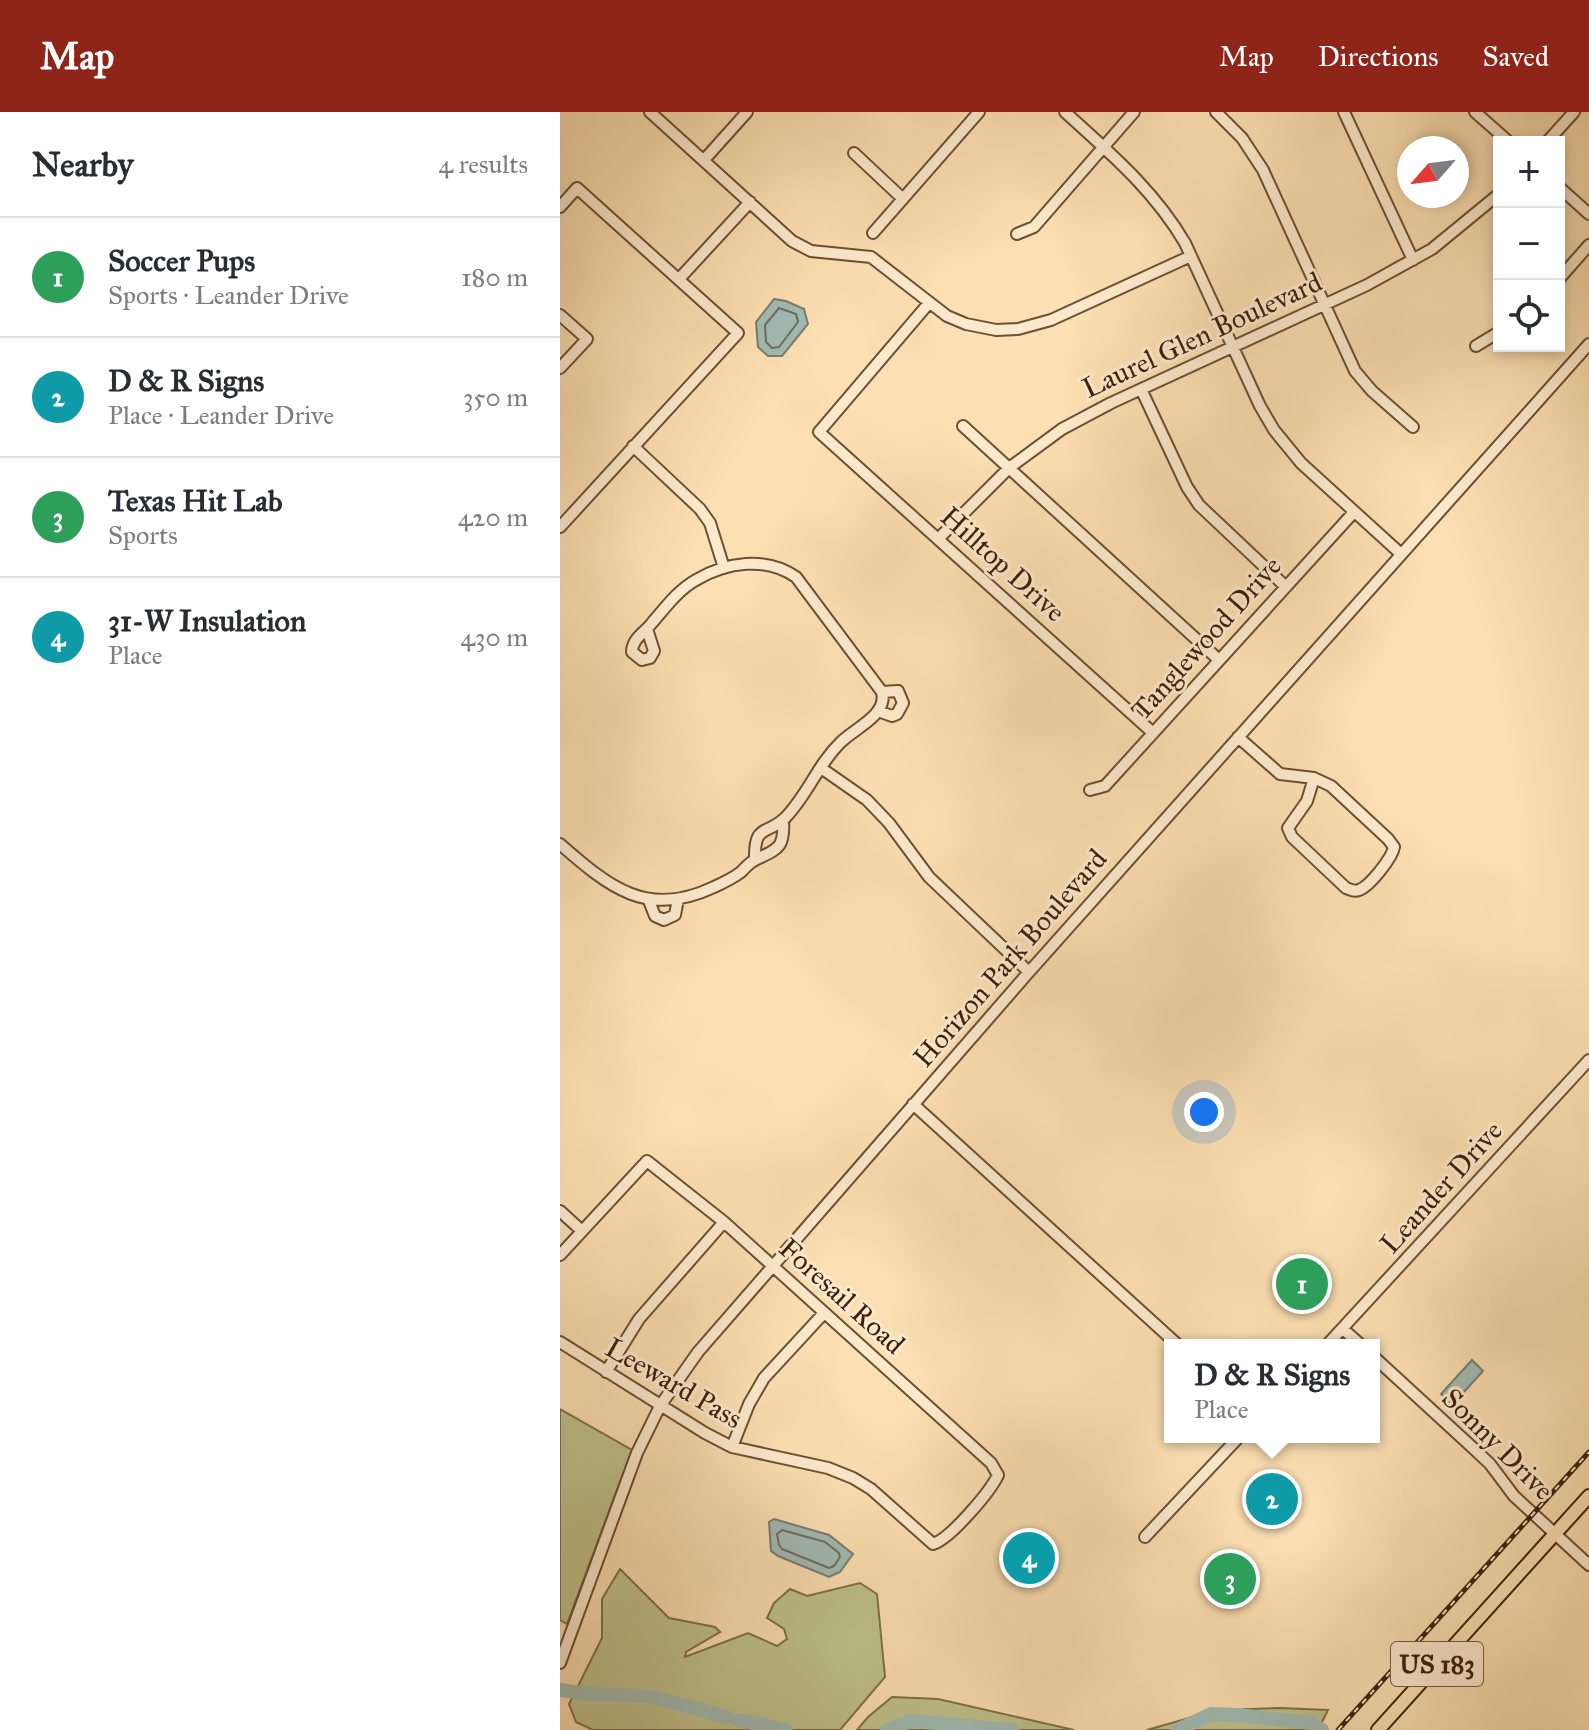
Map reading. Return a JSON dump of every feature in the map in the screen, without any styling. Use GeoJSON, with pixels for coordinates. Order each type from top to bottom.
{"type":"FeatureCollection","features":[{"type":"Feature","properties":{"kind":"main road","name":"US 183"},"geometry":{"type":"LineString","coordinates":[[1378,1730],[1589,1496]]}},
{"type":"Feature","properties":{"kind":"street"},"geometry":{"type":"LineString","coordinates":[[650,112],[792,241],[811,251],[871,257],[947,316],[966,324],[986,329],[1018,329],[1051,320],[1191,256]]}},
{"type":"Feature","properties":{"kind":"street"},"geometry":{"type":"LineString","coordinates":[[704,160],[747,112]]}},
{"type":"Feature","properties":{"kind":"street"},"geometry":{"type":"LineString","coordinates":[[1065,112],[1158,201],[1191,256],[1260,406],[1282,442],[1401,554]]}},
{"type":"Feature","properties":{"kind":"street"},"geometry":{"type":"LineString","coordinates":[[1017,234],[1034,227],[1134,112]]}},
{"type":"Feature","properties":{"kind":"street"},"geometry":{"type":"LineString","coordinates":[[1216,112],[1242,138],[1257,159],[1360,378],[1413,427]]}},
{"type":"Feature","properties":{"kind":"street"},"geometry":{"type":"LineString","coordinates":[[1344,112],[1413,260]]}},
{"type":"Feature","properties":{"kind":"street"},"geometry":{"type":"LineString","coordinates":[[1475,112],[1502,136]]}},
{"type":"Feature","properties":{"kind":"street"},"geometry":{"type":"LineString","coordinates":[[1552,136],[1574,112]]}},
{"type":"Feature","properties":{"kind":"street"},"geometry":{"type":"LineString","coordinates":[[873,233],[975,113]]}},
{"type":"Feature","properties":{"kind":"street"},"geometry":{"type":"LineString","coordinates":[[854,153],[903,199]]}},
{"type":"Feature","properties":{"kind":"street"},"geometry":{"type":"LineString","coordinates":[[560,207],[577,188],[738,333],[560,527]]}},
{"type":"Feature","properties":{"kind":"street"},"geometry":{"type":"LineString","coordinates":[[1565,192],[1589,214]]}},
{"type":"Feature","properties":{"kind":"street","name":"Laurel Glen Boulevard"},"geometry":{"type":"LineString","coordinates":[[939,538],[1009,468],[1062,429],[1413,260],[1460,229],[1493,199]]}},
{"type":"Feature","properties":{"kind":"street"},"geometry":{"type":"LineString","coordinates":[[679,279],[750,202]]}},
{"type":"Feature","properties":{"kind":"street"},"geometry":{"type":"LineString","coordinates":[[1565,272],[1589,245]]}},
{"type":"Feature","properties":{"kind":"street","name":"Hilltop Drive"},"geometry":{"type":"LineString","coordinates":[[929,303],[819,432],[1152,732]]}},
{"type":"Feature","properties":{"kind":"street"},"geometry":{"type":"LineString","coordinates":[[560,315],[587,339],[560,368]]}},
{"type":"Feature","properties":{"kind":"street"},"geometry":{"type":"LineString","coordinates":[[1476,346],[1493,336]]}},
{"type":"Feature","properties":{"kind":"street","name":"Horizon Park Boulevard"},"geometry":{"type":"LineString","coordinates":[[560,1663],[637,1453],[660,1406],[698,1352],[1029,972],[1589,344]]}},
{"type":"Feature","properties":{"kind":"street"},"geometry":{"type":"LineString","coordinates":[[1141,389],[1187,487],[1199,505],[1286,587]]}},
{"type":"Feature","properties":{"kind":"street"},"geometry":{"type":"LineString","coordinates":[[963,426],[1219,660]]}},
{"type":"Feature","properties":{"kind":"street"},"geometry":{"type":"LineString","coordinates":[[633,446],[690,497],[705,516],[724,568]]}},
{"type":"Feature","properties":{"kind":"street","name":"Tanglewood Drive"},"geometry":{"type":"LineString","coordinates":[[1090,790],[1105,786],[1354,512]]}},
{"type":"Feature","properties":{"kind":"street"},"geometry":{"type":"LineString","coordinates":[[647,629],[675,596],[695,580],[740,564],[771,565],[796,577],[882,692],[883,699],[878,711],[841,742],[783,820],[763,830],[756,839],[755,860]]}},
{"type":"Feature","properties":{"kind":"street"},"geometry":{"type":"LineString","coordinates":[[878,711],[892,716],[897,714],[903,703],[898,691],[882,692]]}},
{"type":"Feature","properties":{"kind":"street"},"geometry":{"type":"LineString","coordinates":[[1238,737],[1280,774],[1314,778],[1331,786],[1388,839],[1394,847],[1393,856],[1363,888],[1354,891],[1346,888],[1292,837],[1288,828],[1307,801],[1314,778]]}},
{"type":"Feature","properties":{"kind":"street"},"geometry":{"type":"LineString","coordinates":[[821,768],[867,800],[889,823],[929,877],[1029,972]]}},
{"type":"Feature","properties":{"kind":"street"},"geometry":{"type":"LineString","coordinates":[[560,844],[600,878],[649,901],[678,899],[739,874],[755,860],[778,849],[783,840],[783,820]]}},
{"type":"Feature","properties":{"kind":"street"},"geometry":{"type":"LineString","coordinates":[[649,901],[655,916],[664,920],[675,915],[678,899]]}},
{"type":"Feature","properties":{"kind":"street","name":"Leander Drive"},"geometry":{"type":"LineString","coordinates":[[1333,1339],[1589,1060]]}},
{"type":"Feature","properties":{"kind":"street"},"geometry":{"type":"LineString","coordinates":[[913,1104],[1171,1339]]}},
{"type":"Feature","properties":{"kind":"street","name":"Foresail Road"},"geometry":{"type":"LineString","coordinates":[[582,1231],[647,1161],[773,1265],[991,1463],[998,1475],[987,1492],[944,1538],[933,1544]]}},
{"type":"Feature","properties":{"kind":"street"},"geometry":{"type":"LineString","coordinates":[[560,1211],[582,1231],[560,1255]]}},
{"type":"Feature","properties":{"kind":"street"},"geometry":{"type":"LineString","coordinates":[[606,1372],[639,1319],[724,1222]]}},
{"type":"Feature","properties":{"kind":"street"},"geometry":{"type":"LineString","coordinates":[[732,1447],[749,1404],[764,1378],[824,1313]]}},
{"type":"Feature","properties":{"kind":"street"},"geometry":{"type":"LineString","coordinates":[[1343,1329],[1354,1339]]}},
{"type":"Feature","properties":{"kind":"street","name":"Leeward Pass"},"geometry":{"type":"LineString","coordinates":[[560,1342],[660,1406],[732,1447],[828,1468],[853,1478],[871,1489],[933,1544]]}},
{"type":"Feature","properties":{"kind":"street","name":"Sonny Drive"},"geometry":{"type":"LineString","coordinates":[[1380,1363],[1490,1464],[1514,1496],[1589,1565]]}},
{"type":"Feature","properties":{"kind":"street"},"geometry":{"type":"LineString","coordinates":[[1145,1537],[1233,1443]]}},
{"type":"Feature","properties":{"kind":"green space"},"geometry":{"type":"Polygon","coordinates":[[[560,1409],[632,1450],[567,1624],[560,1620],[560,1409]]]}},
{"type":"Feature","properties":{"kind":"green space"},"geometry":{"type":"Polygon","coordinates":[[[620,1569],[669,1618],[715,1627],[720,1632],[686,1652],[685,1657],[748,1633],[777,1646],[787,1639],[784,1629],[767,1618],[774,1603],[790,1589],[807,1596],[860,1583],[877,1594],[885,1677],[840,1730],[593,1730],[576,1722],[569,1704],[602,1638],[602,1599],[620,1569]]]}},
{"type":"Feature","properties":{"kind":"green space"},"geometry":{"type":"Polygon","coordinates":[[[892,1697],[938,1699],[1074,1730],[857,1730],[892,1697]]]}},
{"type":"Feature","properties":{"kind":"green space"},"geometry":{"type":"Polygon","coordinates":[[[1217,1710],[1328,1710],[1318,1730],[1147,1730],[1217,1710]]]}},
{"type":"Feature","properties":{"kind":"water"},"geometry":{"type":"Polygon","coordinates":[[[774,299],[804,309],[808,324],[782,356],[768,356],[758,347],[756,322],[774,299]]]}},
{"type":"Feature","properties":{"kind":"water"},"geometry":{"type":"Polygon","coordinates":[[[1472,1360],[1483,1371],[1455,1402],[1450,1403],[1441,1394],[1472,1360]]]}},
{"type":"Feature","properties":{"kind":"water"},"geometry":{"type":"Polygon","coordinates":[[[774,1519],[829,1535],[853,1554],[840,1572],[829,1577],[778,1556],[771,1551],[769,1522],[774,1519]]]}},
{"type":"Feature","properties":{"kind":"waterway"},"geometry":{"type":"LineString","coordinates":[[560,1690],[648,1696],[727,1717]]}},
{"type":"Feature","properties":{"kind":"waterway"},"geometry":{"type":"LineString","coordinates":[[1177,1730],[1211,1714],[1310,1723],[1322,1730]]}},
{"type":"Feature","properties":{"kind":"waterway"},"geometry":{"type":"LineString","coordinates":[[738,1720],[786,1730]]}},
{"type":"Feature","properties":{"kind":"waterway"},"geometry":{"type":"LineString","coordinates":[[887,1730],[912,1721],[1012,1730]]}},
{"type":"Feature","properties":{"kind":"railway"},"geometry":{"type":"LineString","coordinates":[[1338,1730],[1589,1452]]}},
{"type":"Feature","properties":{"kind":"place","name":"Soccer Pups"},"geometry":{"type":"Point","coordinates":[1302,1284]}},
{"type":"Feature","properties":{"kind":"place","name":"D & R Signs"},"geometry":{"type":"Point","coordinates":[1272,1499]}},
{"type":"Feature","properties":{"kind":"place","name":"31-W Insulation"},"geometry":{"type":"Point","coordinates":[1029,1558]}},
{"type":"Feature","properties":{"kind":"place","name":"Texas Hit Lab"},"geometry":{"type":"Point","coordinates":[1230,1579]}}]}
